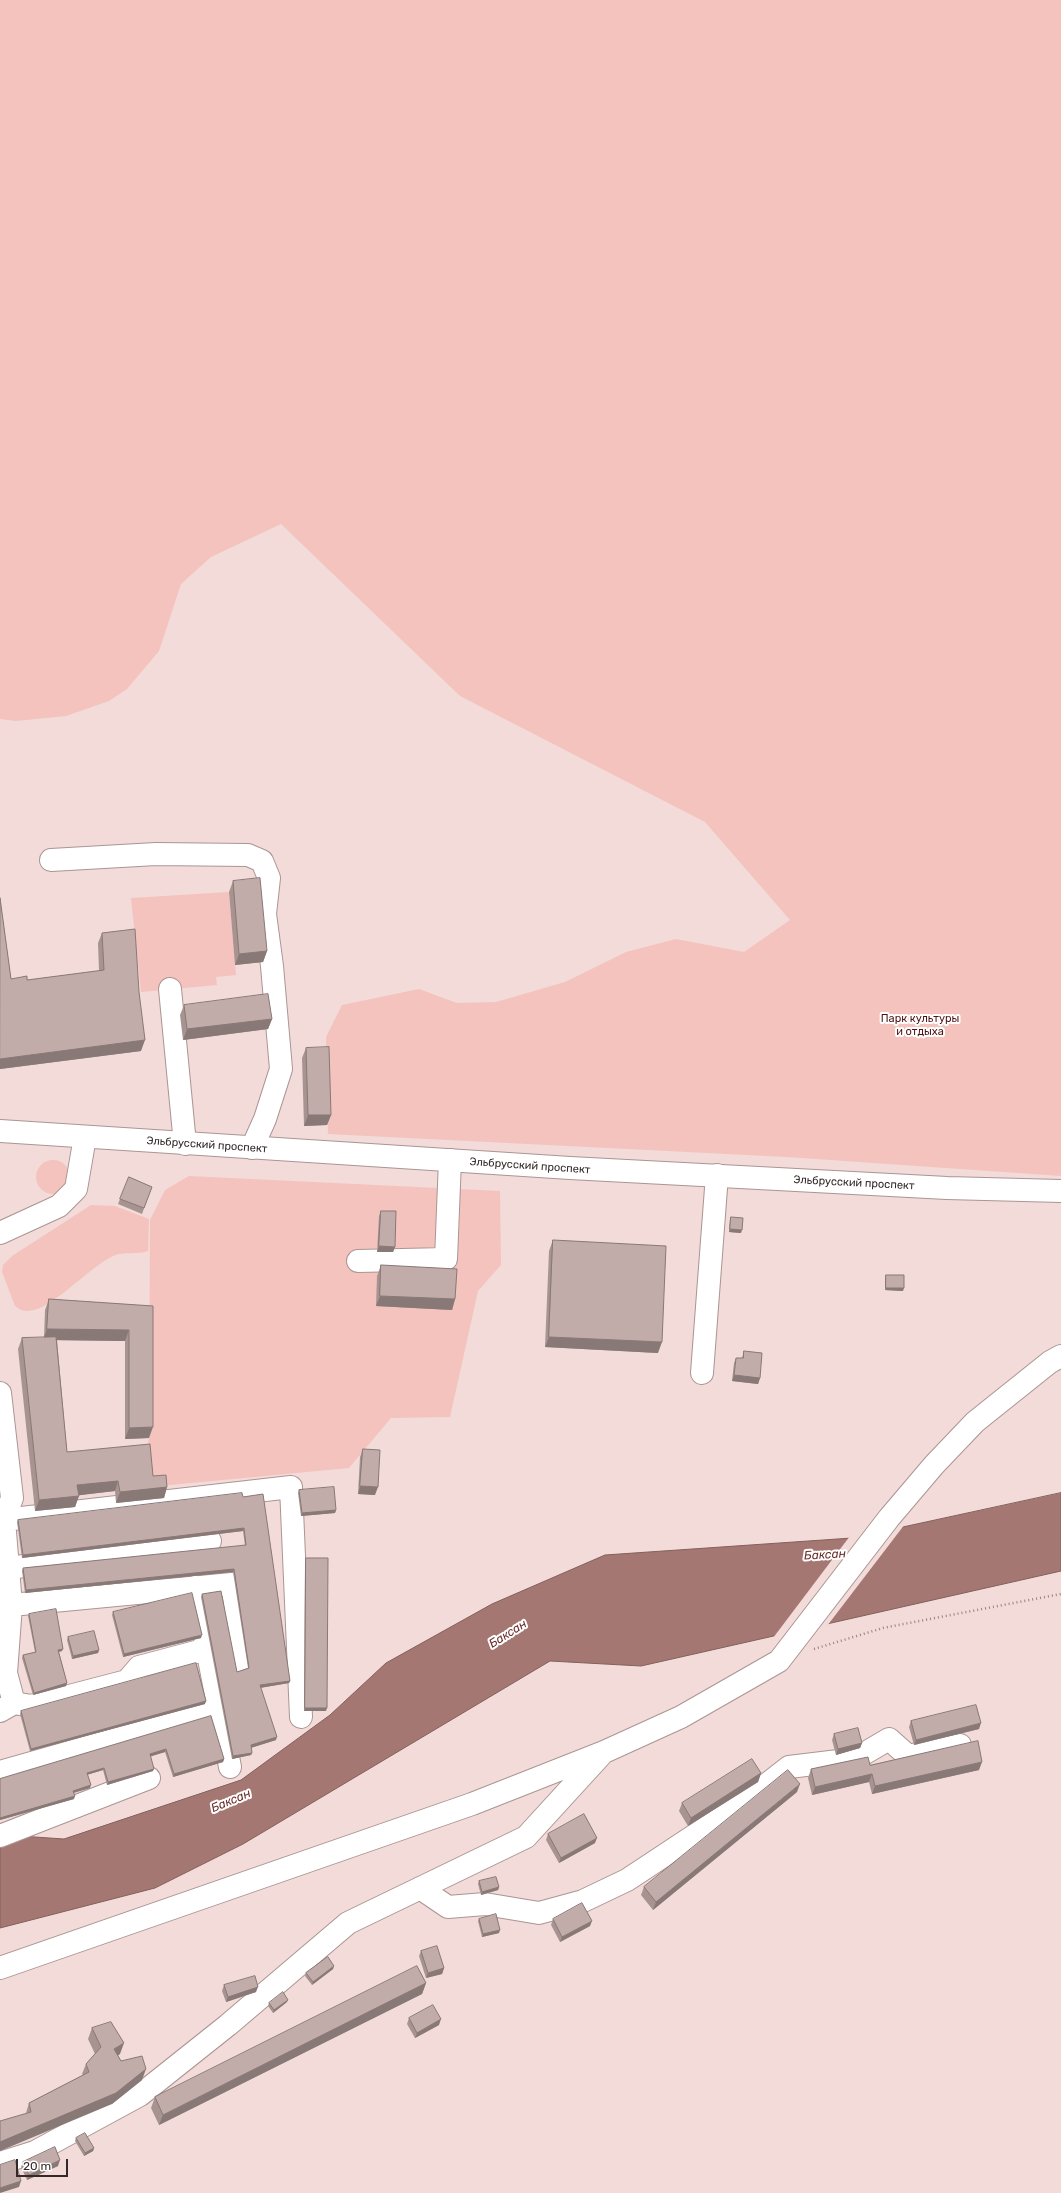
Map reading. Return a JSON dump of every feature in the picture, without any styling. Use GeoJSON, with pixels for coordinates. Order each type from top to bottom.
{"type":"FeatureCollection","features":[{"type":"Feature","properties":{"kind":"street"},"geometry":{"type":"LineString","coordinates":[[50,860],[156,854],[248,855],[262,860],[269,878],[266,914],[281,1069],[265,1119],[252,1148]]}},
{"type":"Feature","properties":{"kind":"street"},"geometry":{"type":"LineString","coordinates":[[170,989],[185,1144]]}},
{"type":"Feature","properties":{"kind":"street","name":"Эльбрусский проспект"},"geometry":{"type":"LineString","coordinates":[[0,1131],[450,1160],[947,1188],[1061,1191]]}},
{"type":"Feature","properties":{"kind":"street"},"geometry":{"type":"LineString","coordinates":[[0,1233],[59,1206],[76,1189],[85,1137]]}},
{"type":"Feature","properties":{"kind":"street"},"geometry":{"type":"LineString","coordinates":[[358,1261],[446,1259],[450,1160]]}},
{"type":"Feature","properties":{"kind":"street"},"geometry":{"type":"LineString","coordinates":[[702,1373],[717,1175]]}},
{"type":"Feature","properties":{"kind":"street"},"geometry":{"type":"LineString","coordinates":[[0,1968],[472,1804],[604,1752],[681,1717],[779,1661],[803,1644],[889,1518],[934,1465],[975,1422],[1050,1362],[1061,1356]]}},
{"type":"Feature","properties":{"kind":"street"},"geometry":{"type":"LineString","coordinates":[[0,1393],[12,1498],[2,1521],[9,1568],[11,1605],[6,1673],[7,1706],[31,1706],[127,1681],[139,1667],[207,1649]]}},
{"type":"Feature","properties":{"kind":"street"},"geometry":{"type":"LineString","coordinates":[[2,1521],[291,1487],[301,1716]]}},
{"type":"Feature","properties":{"kind":"street"},"geometry":{"type":"LineString","coordinates":[[9,1568],[210,1541]]}},
{"type":"Feature","properties":{"kind":"street"},"geometry":{"type":"LineString","coordinates":[[11,1605],[232,1584],[244,1665]]}},
{"type":"Feature","properties":{"kind":"street"},"geometry":{"type":"LineString","coordinates":[[195,1587],[230,1767]]}},
{"type":"Feature","properties":{"kind":"street"},"geometry":{"type":"LineString","coordinates":[[0,1772],[218,1710]]}},
{"type":"Feature","properties":{"kind":"street"},"geometry":{"type":"LineString","coordinates":[[420,1888],[448,1907],[485,1904],[539,1913],[583,1901],[627,1880],[739,1806],[789,1767],[855,1759],[889,1739],[908,1756],[960,1745]]}},
{"type":"Feature","properties":{"kind":"street"},"geometry":{"type":"LineString","coordinates":[[0,2163],[35,2152],[140,2095],[228,2025],[348,1923],[526,1837],[604,1752]]}},
{"type":"Feature","properties":{"kind":"street"},"geometry":{"type":"LineString","coordinates":[[0,1836],[149,1778]]}},
{"type":"Feature","properties":{"kind":"path"},"geometry":{"type":"LineString","coordinates":[[803,1644],[1061,1594]]}},
{"type":"Feature","properties":{"kind":"green space","name":"Парк культуры и отдыха"},"geometry":{"type":"Polygon","coordinates":[[[0,0],[1061,0],[1061,1176],[787,1157],[328,1134],[326,1037],[342,1005],[419,989],[457,1003],[496,1002],[565,982],[626,952],[676,939],[744,952],[790,920],[705,822],[460,696],[281,524],[211,557],[181,584],[159,651],[127,689],[109,701],[66,716],[16,721],[0,719],[0,0]]]}},
{"type":"Feature","properties":{"kind":"green space"},"geometry":{"type":"Polygon","coordinates":[[[229,892],[236,975],[216,977],[217,985],[141,992],[131,898],[229,892]]]}},
{"type":"Feature","properties":{"kind":"green space"},"geometry":{"type":"Polygon","coordinates":[[[50,1160],[56,1160],[60,1161],[67,1167],[70,1177],[69,1184],[63,1191],[56,1194],[50,1194],[46,1193],[39,1187],[36,1180],[36,1174],[37,1170],[43,1163],[50,1160]]]}},
{"type":"Feature","properties":{"kind":"green space"},"geometry":{"type":"Polygon","coordinates":[[[189,1176],[500,1191],[501,1265],[478,1291],[450,1417],[391,1418],[349,1468],[149,1487],[146,1455],[149,1438],[150,1220],[165,1190],[189,1176]]]}},
{"type":"Feature","properties":{"kind":"green space"},"geometry":{"type":"Polygon","coordinates":[[[91,1205],[115,1206],[149,1219],[148,1251],[113,1256],[46,1305],[35,1310],[25,1311],[15,1306],[2,1272],[3,1265],[12,1256],[91,1205]]]}},
{"type":"Feature","properties":{"kind":"water","name":"Баксан"},"geometry":{"type":"Polygon","coordinates":[[[1061,1493],[1061,1571],[641,1666],[550,1661],[243,1844],[155,1888],[0,1928],[0,1843],[20,1836],[64,1839],[241,1780],[330,1715],[386,1663],[492,1604],[605,1555],[852,1538],[1061,1493]]]}},
{"type":"Feature","properties":{"kind":"pier"},"geometry":{"type":"Polygon","coordinates":[[[905,1524],[827,1626],[773,1638],[850,1536],[905,1524]]]}},
{"type":"Feature","properties":{"kind":"building"},"geometry":{"type":"Polygon","coordinates":[[[260,878],[267,951],[239,954],[233,881],[260,878]]]}},
{"type":"Feature","properties":{"kind":"building"},"geometry":{"type":"Polygon","coordinates":[[[0,898],[11,979],[27,976],[27,980],[104,970],[102,933],[135,929],[139,992],[145,1040],[0,1059],[0,898]]]}},
{"type":"Feature","properties":{"kind":"building"},"geometry":{"type":"Polygon","coordinates":[[[268,994],[272,1019],[187,1029],[184,1005],[268,994]]]}},
{"type":"Feature","properties":{"kind":"building"},"geometry":{"type":"Polygon","coordinates":[[[329,1047],[331,1115],[308,1115],[306,1048],[329,1047]]]}},
{"type":"Feature","properties":{"kind":"building"},"geometry":{"type":"Polygon","coordinates":[[[129,1177],[152,1187],[144,1208],[120,1199],[129,1177]]]}},
{"type":"Feature","properties":{"kind":"building"},"geometry":{"type":"Polygon","coordinates":[[[381,1211],[396,1211],[395,1247],[379,1246],[381,1211]]]}},
{"type":"Feature","properties":{"kind":"building"},"geometry":{"type":"Polygon","coordinates":[[[731,1217],[743,1218],[742,1230],[730,1229],[731,1217]]]}},
{"type":"Feature","properties":{"kind":"building"},"geometry":{"type":"Polygon","coordinates":[[[553,1240],[666,1246],[662,1342],[549,1337],[553,1240]]]}},
{"type":"Feature","properties":{"kind":"building"},"geometry":{"type":"Polygon","coordinates":[[[381,1265],[457,1269],[455,1299],[380,1296],[381,1265]]]}},
{"type":"Feature","properties":{"kind":"building"},"geometry":{"type":"Polygon","coordinates":[[[886,1275],[904,1275],[904,1288],[886,1288],[886,1275]]]}},
{"type":"Feature","properties":{"kind":"building"},"geometry":{"type":"Polygon","coordinates":[[[49,1299],[153,1306],[153,1427],[129,1428],[129,1330],[47,1329],[49,1299]]]}},
{"type":"Feature","properties":{"kind":"building"},"geometry":{"type":"Polygon","coordinates":[[[56,1337],[67,1452],[150,1444],[153,1476],[166,1475],[167,1487],[120,1492],[118,1481],[77,1485],[79,1496],[39,1500],[22,1338],[56,1337]]]}},
{"type":"Feature","properties":{"kind":"building"},"geometry":{"type":"Polygon","coordinates":[[[744,1351],[762,1353],[760,1378],[734,1375],[736,1358],[743,1358],[744,1351]]]}},
{"type":"Feature","properties":{"kind":"building"},"geometry":{"type":"Polygon","coordinates":[[[363,1449],[380,1450],[378,1487],[360,1486],[363,1449]]]}},
{"type":"Feature","properties":{"kind":"building"},"geometry":{"type":"Polygon","coordinates":[[[334,1487],[336,1510],[302,1513],[299,1490],[334,1487]]]}},
{"type":"Feature","properties":{"kind":"building"},"geometry":{"type":"Polygon","coordinates":[[[242,1493],[243,1497],[263,1494],[290,1681],[260,1685],[277,1737],[251,1745],[252,1753],[233,1756],[202,1594],[221,1591],[237,1672],[249,1668],[234,1569],[26,1590],[23,1568],[246,1545],[244,1528],[23,1555],[18,1520],[242,1493]]]}},
{"type":"Feature","properties":{"kind":"building"},"geometry":{"type":"Polygon","coordinates":[[[306,1558],[328,1558],[327,1708],[305,1708],[306,1558]]]}},
{"type":"Feature","properties":{"kind":"building"},"geometry":{"type":"Polygon","coordinates":[[[192,1593],[202,1635],[124,1654],[113,1612],[192,1593]]]}},
{"type":"Feature","properties":{"kind":"building"},"geometry":{"type":"Polygon","coordinates":[[[56,1609],[63,1649],[58,1650],[67,1683],[34,1693],[23,1655],[36,1652],[29,1614],[56,1609]]]}},
{"type":"Feature","properties":{"kind":"building"},"geometry":{"type":"Polygon","coordinates":[[[94,1631],[99,1650],[73,1656],[68,1637],[94,1631]]]}},
{"type":"Feature","properties":{"kind":"building"},"geometry":{"type":"Polygon","coordinates":[[[196,1663],[206,1701],[31,1749],[21,1711],[196,1663]]]}},
{"type":"Feature","properties":{"kind":"building"},"geometry":{"type":"Polygon","coordinates":[[[976,1705],[981,1723],[916,1740],[911,1721],[976,1705]]]}},
{"type":"Feature","properties":{"kind":"building"},"geometry":{"type":"Polygon","coordinates":[[[211,1716],[224,1759],[174,1774],[166,1749],[150,1754],[154,1769],[108,1782],[104,1768],[87,1773],[91,1785],[73,1791],[75,1796],[0,1818],[0,1779],[211,1716]]]}},
{"type":"Feature","properties":{"kind":"building"},"geometry":{"type":"Polygon","coordinates":[[[858,1728],[862,1743],[838,1749],[834,1734],[858,1728]]]}},
{"type":"Feature","properties":{"kind":"building"},"geometry":{"type":"Polygon","coordinates":[[[978,1741],[982,1762],[875,1786],[872,1774],[815,1787],[811,1769],[868,1757],[870,1765],[978,1741]]]}},
{"type":"Feature","properties":{"kind":"building"},"geometry":{"type":"Polygon","coordinates":[[[752,1759],[761,1773],[691,1818],[682,1803],[752,1759]]]}},
{"type":"Feature","properties":{"kind":"building"},"geometry":{"type":"Polygon","coordinates":[[[788,1770],[800,1784],[656,1902],[644,1887],[788,1770]]]}},
{"type":"Feature","properties":{"kind":"building"},"geometry":{"type":"Polygon","coordinates":[[[584,1814],[597,1838],[561,1858],[548,1834],[584,1814]]]}},
{"type":"Feature","properties":{"kind":"building"},"geometry":{"type":"Polygon","coordinates":[[[496,1877],[499,1887],[482,1892],[479,1881],[496,1877]]]}},
{"type":"Feature","properties":{"kind":"building"},"geometry":{"type":"Polygon","coordinates":[[[582,1903],[592,1921],[562,1937],[553,1919],[582,1903]]]}},
{"type":"Feature","properties":{"kind":"building"},"geometry":{"type":"Polygon","coordinates":[[[496,1914],[500,1930],[483,1934],[479,1919],[496,1914]]]}},
{"type":"Feature","properties":{"kind":"building"},"geometry":{"type":"Polygon","coordinates":[[[437,1946],[444,1968],[428,1973],[421,1951],[437,1946]]]}},
{"type":"Feature","properties":{"kind":"building"},"geometry":{"type":"Polygon","coordinates":[[[328,1957],[334,1966],[313,1982],[306,1973],[328,1957]]]}},
{"type":"Feature","properties":{"kind":"building"},"geometry":{"type":"Polygon","coordinates":[[[417,1966],[426,1983],[163,2115],[155,2097],[417,1966]]]}},
{"type":"Feature","properties":{"kind":"building"},"geometry":{"type":"Polygon","coordinates":[[[255,1976],[258,1987],[228,1997],[224,1985],[255,1976]]]}},
{"type":"Feature","properties":{"kind":"building"},"geometry":{"type":"Polygon","coordinates":[[[283,1992],[288,2000],[274,2010],[269,2003],[283,1992]]]}},
{"type":"Feature","properties":{"kind":"building"},"geometry":{"type":"Polygon","coordinates":[[[433,2005],[441,2019],[417,2033],[409,2018],[433,2005]]]}},
{"type":"Feature","properties":{"kind":"building"},"geometry":{"type":"Polygon","coordinates":[[[111,2022],[124,2043],[114,2049],[121,2061],[142,2056],[146,2069],[116,2093],[0,2142],[0,2121],[31,2112],[29,2103],[89,2072],[86,2064],[101,2047],[92,2028],[111,2022]]]}},
{"type":"Feature","properties":{"kind":"building"},"geometry":{"type":"Polygon","coordinates":[[[85,2133],[94,2148],[85,2153],[76,2138],[85,2133]]]}},
{"type":"Feature","properties":{"kind":"building"},"geometry":{"type":"Polygon","coordinates":[[[55,2147],[60,2160],[29,2175],[23,2162],[55,2147]]]}},
{"type":"Feature","properties":{"kind":"building"},"geometry":{"type":"Polygon","coordinates":[[[15,2160],[21,2181],[0,2188],[0,2165],[15,2160]]]}}]}
